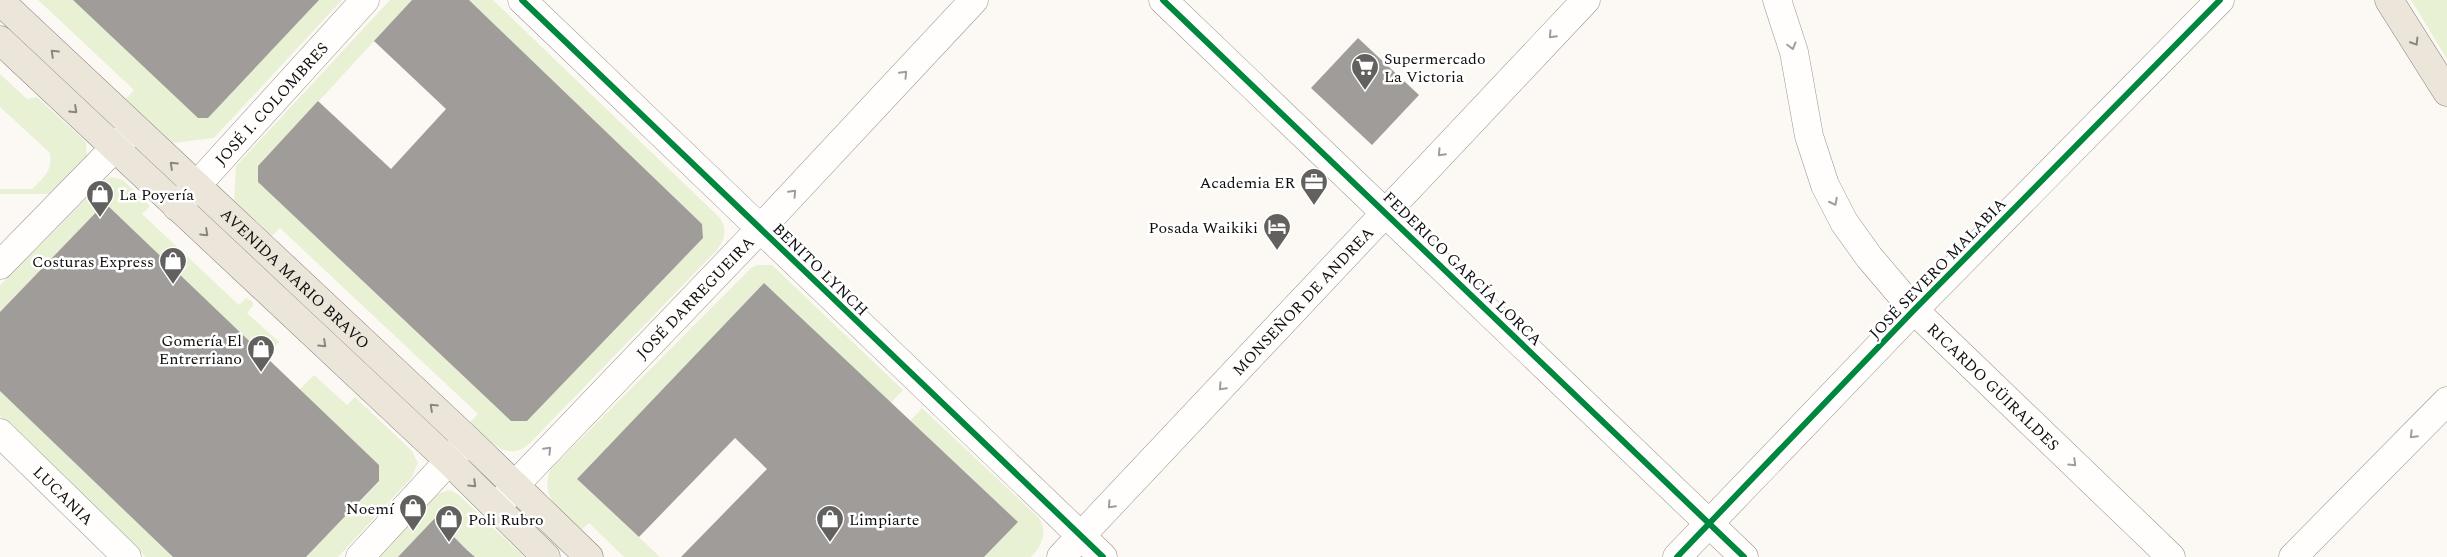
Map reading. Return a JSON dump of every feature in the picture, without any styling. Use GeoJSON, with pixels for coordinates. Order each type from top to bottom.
{"type":"FeatureCollection","features":[{"type":"Feature","properties":{"kind":"main road"},"geometry":{"type":"LineString","coordinates":[[2390,0],[2447,92]]}},
{"type":"Feature","properties":{"kind":"main road","name":"AVENIDA MARIO BRAVO"},"geometry":{"type":"LineString","coordinates":[[0,2],[468,440],[589,557]]}},
{"type":"Feature","properties":{"kind":"main road","name":"AVENIDA MARIO BRAVO"},"geometry":{"type":"LineString","coordinates":[[0,40],[449,461],[546,557]]}},
{"type":"Feature","properties":{"kind":"street","name":"JOSÉ I. COLOMBRES"},"geometry":{"type":"LineString","coordinates":[[177,207],[365,0]]}},
{"type":"Feature","properties":{"kind":"street","name":"BENITO LYNCH"},"geometry":{"type":"LineString","coordinates":[[522,0],[1103,557]]}},
{"type":"Feature","properties":{"kind":"street","name":"JOSÉ DARREGUEIRA"},"geometry":{"type":"LineString","coordinates":[[497,508],[515,485],[760,229],[974,0]]}},
{"type":"Feature","properties":{"kind":"street","name":"FEDERICO GARCÍA LORCA"},"geometry":{"type":"LineString","coordinates":[[1163,0],[1744,557]]}},
{"type":"Feature","properties":{"kind":"street","name":"MONSEÑOR DE ANDREA"},"geometry":{"type":"LineString","coordinates":[[1061,557],[1586,0]]}},
{"type":"Feature","properties":{"kind":"street","name":"RICARDO GÜIRALDES"},"geometry":{"type":"LineString","coordinates":[[1777,0],[1794,52],[1809,136],[1826,185],[1844,222],[1864,250],[1914,310],[2171,557]]}},
{"type":"Feature","properties":{"kind":"street","name":"JOSÉ SEVERO MALABIA"},"geometry":{"type":"LineString","coordinates":[[1677,557],[1914,310],[2220,0]]}},
{"type":"Feature","properties":{"kind":"street"},"geometry":{"type":"LineString","coordinates":[[0,265],[134,128]]}},
{"type":"Feature","properties":{"kind":"street"},"geometry":{"type":"LineString","coordinates":[[2293,557],[2447,401]]}},
{"type":"Feature","properties":{"kind":"street","name":"LUCANIA"},"geometry":{"type":"LineString","coordinates":[[0,433],[127,557]]}},
{"type":"Feature","properties":{"kind":"street"},"geometry":{"type":"LineString","coordinates":[[360,557],[468,440]]}},
{"type":"Feature","properties":{"kind":"green space"},"geometry":{"type":"Polygon","coordinates":[[[38,0],[73,0],[198,117],[208,118],[319,0],[342,0],[214,138],[173,143],[126,99],[134,90],[38,0]]]}},
{"type":"Feature","properties":{"kind":"green space"},"geometry":{"type":"Polygon","coordinates":[[[390,0],[412,0],[259,166],[258,182],[511,421],[527,421],[703,238],[702,224],[469,0],[493,0],[719,217],[724,226],[724,237],[717,250],[529,444],[521,449],[505,450],[490,441],[470,422],[478,414],[280,228],[272,236],[234,200],[236,166],[390,0]]]}},
{"type":"Feature","properties":{"kind":"green space"},"geometry":{"type":"Polygon","coordinates":[[[2411,0],[2447,0],[2447,59],[2411,0]]]}},
{"type":"Feature","properties":{"kind":"green space"},"geometry":{"type":"Polygon","coordinates":[[[0,74],[27,99],[37,97],[86,142],[87,156],[50,194],[0,194],[0,189],[32,189],[46,174],[51,159],[50,153],[0,107],[0,74]]]}},
{"type":"Feature","properties":{"kind":"green space"},"geometry":{"type":"Polygon","coordinates":[[[112,177],[123,180],[150,206],[142,214],[239,305],[246,298],[253,302],[253,306],[247,313],[279,342],[265,356],[105,203],[0,312],[0,285],[106,179],[112,177]]]}},
{"type":"Feature","properties":{"kind":"green space"},"geometry":{"type":"Polygon","coordinates":[[[757,265],[772,265],[903,390],[891,403],[764,283],[577,479],[660,557],[624,557],[589,523],[581,530],[554,504],[548,489],[550,470],[751,268],[757,265]]]}},
{"type":"Feature","properties":{"kind":"green space"},"geometry":{"type":"Polygon","coordinates":[[[314,375],[347,405],[355,397],[412,451],[418,463],[412,477],[338,557],[306,557],[379,482],[379,465],[299,390],[314,375]]]}},
{"type":"Feature","properties":{"kind":"green space"},"geometry":{"type":"Polygon","coordinates":[[[0,391],[173,557],[146,557],[0,416],[0,391]]]}},
{"type":"Feature","properties":{"kind":"green space"},"geometry":{"type":"Polygon","coordinates":[[[922,408],[1039,518],[1043,528],[1041,544],[1031,557],[984,557],[1018,522],[910,421],[922,408]]]}},
{"type":"Feature","properties":{"kind":"green space"},"geometry":{"type":"Polygon","coordinates":[[[450,490],[459,495],[524,557],[475,557],[435,519],[398,557],[380,557],[437,494],[450,490]]]}},
{"type":"Feature","properties":{"kind":"building"},"geometry":{"type":"Polygon","coordinates":[[[73,0],[319,0],[208,118],[198,118],[73,0]]]}},
{"type":"Feature","properties":{"kind":"building"},"geometry":{"type":"Polygon","coordinates":[[[412,0],[469,0],[702,224],[703,238],[527,421],[511,421],[258,182],[258,166],[318,101],[391,169],[446,109],[374,41],[412,0]]]}},
{"type":"Feature","properties":{"kind":"building","name":"Supermercado La Victoria"},"geometry":{"type":"Polygon","coordinates":[[[1358,38],[1419,95],[1372,145],[1311,88],[1358,38]]]}},
{"type":"Feature","properties":{"kind":"building"},"geometry":{"type":"Polygon","coordinates":[[[105,203],[379,465],[379,481],[306,557],[173,557],[0,391],[0,312],[105,203]]]}},
{"type":"Feature","properties":{"kind":"building"},"geometry":{"type":"Polygon","coordinates":[[[764,283],[1018,522],[984,557],[681,557],[767,469],[735,438],[639,537],[577,479],[764,283]]]}},
{"type":"Feature","properties":{"kind":"building"},"geometry":{"type":"Polygon","coordinates":[[[435,518],[467,550],[475,557],[398,557],[435,518]]]}},
{"type":"Feature","properties":{"kind":"cycle path"},"geometry":{"type":"LineString","coordinates":[[522,0],[1103,557]]}},
{"type":"Feature","properties":{"kind":"cycle path"},"geometry":{"type":"LineString","coordinates":[[1163,0],[1744,557]]}},
{"type":"Feature","properties":{"kind":"cycle path"},"geometry":{"type":"LineString","coordinates":[[1677,557],[1914,310],[2220,0]]}},
{"type":"Feature","properties":{"kind":"place","name":"Supermercado La Victoria"},"geometry":{"type":"Point","coordinates":[1365,91]}},
{"type":"Feature","properties":{"kind":"place","name":"Academia ER"},"geometry":{"type":"Point","coordinates":[1314,206]}},
{"type":"Feature","properties":{"kind":"place","name":"La Poyería"},"geometry":{"type":"Point","coordinates":[100,218]}},
{"type":"Feature","properties":{"kind":"place","name":"Posada Waikiki"},"geometry":{"type":"Point","coordinates":[1277,251]}},
{"type":"Feature","properties":{"kind":"place","name":"Costuras Express"},"geometry":{"type":"Point","coordinates":[173,285]}},
{"type":"Feature","properties":{"kind":"place","name":"Gomería El Entrerriano"},"geometry":{"type":"Point","coordinates":[261,373]}},
{"type":"Feature","properties":{"kind":"place","name":"Noemí"},"geometry":{"type":"Point","coordinates":[413,532]}},
{"type":"Feature","properties":{"kind":"place","name":"Poli Rubro"},"geometry":{"type":"Point","coordinates":[449,543]}},
{"type":"Feature","properties":{"kind":"place","name":"Limpiarte"},"geometry":{"type":"Point","coordinates":[830,543]}}]}
